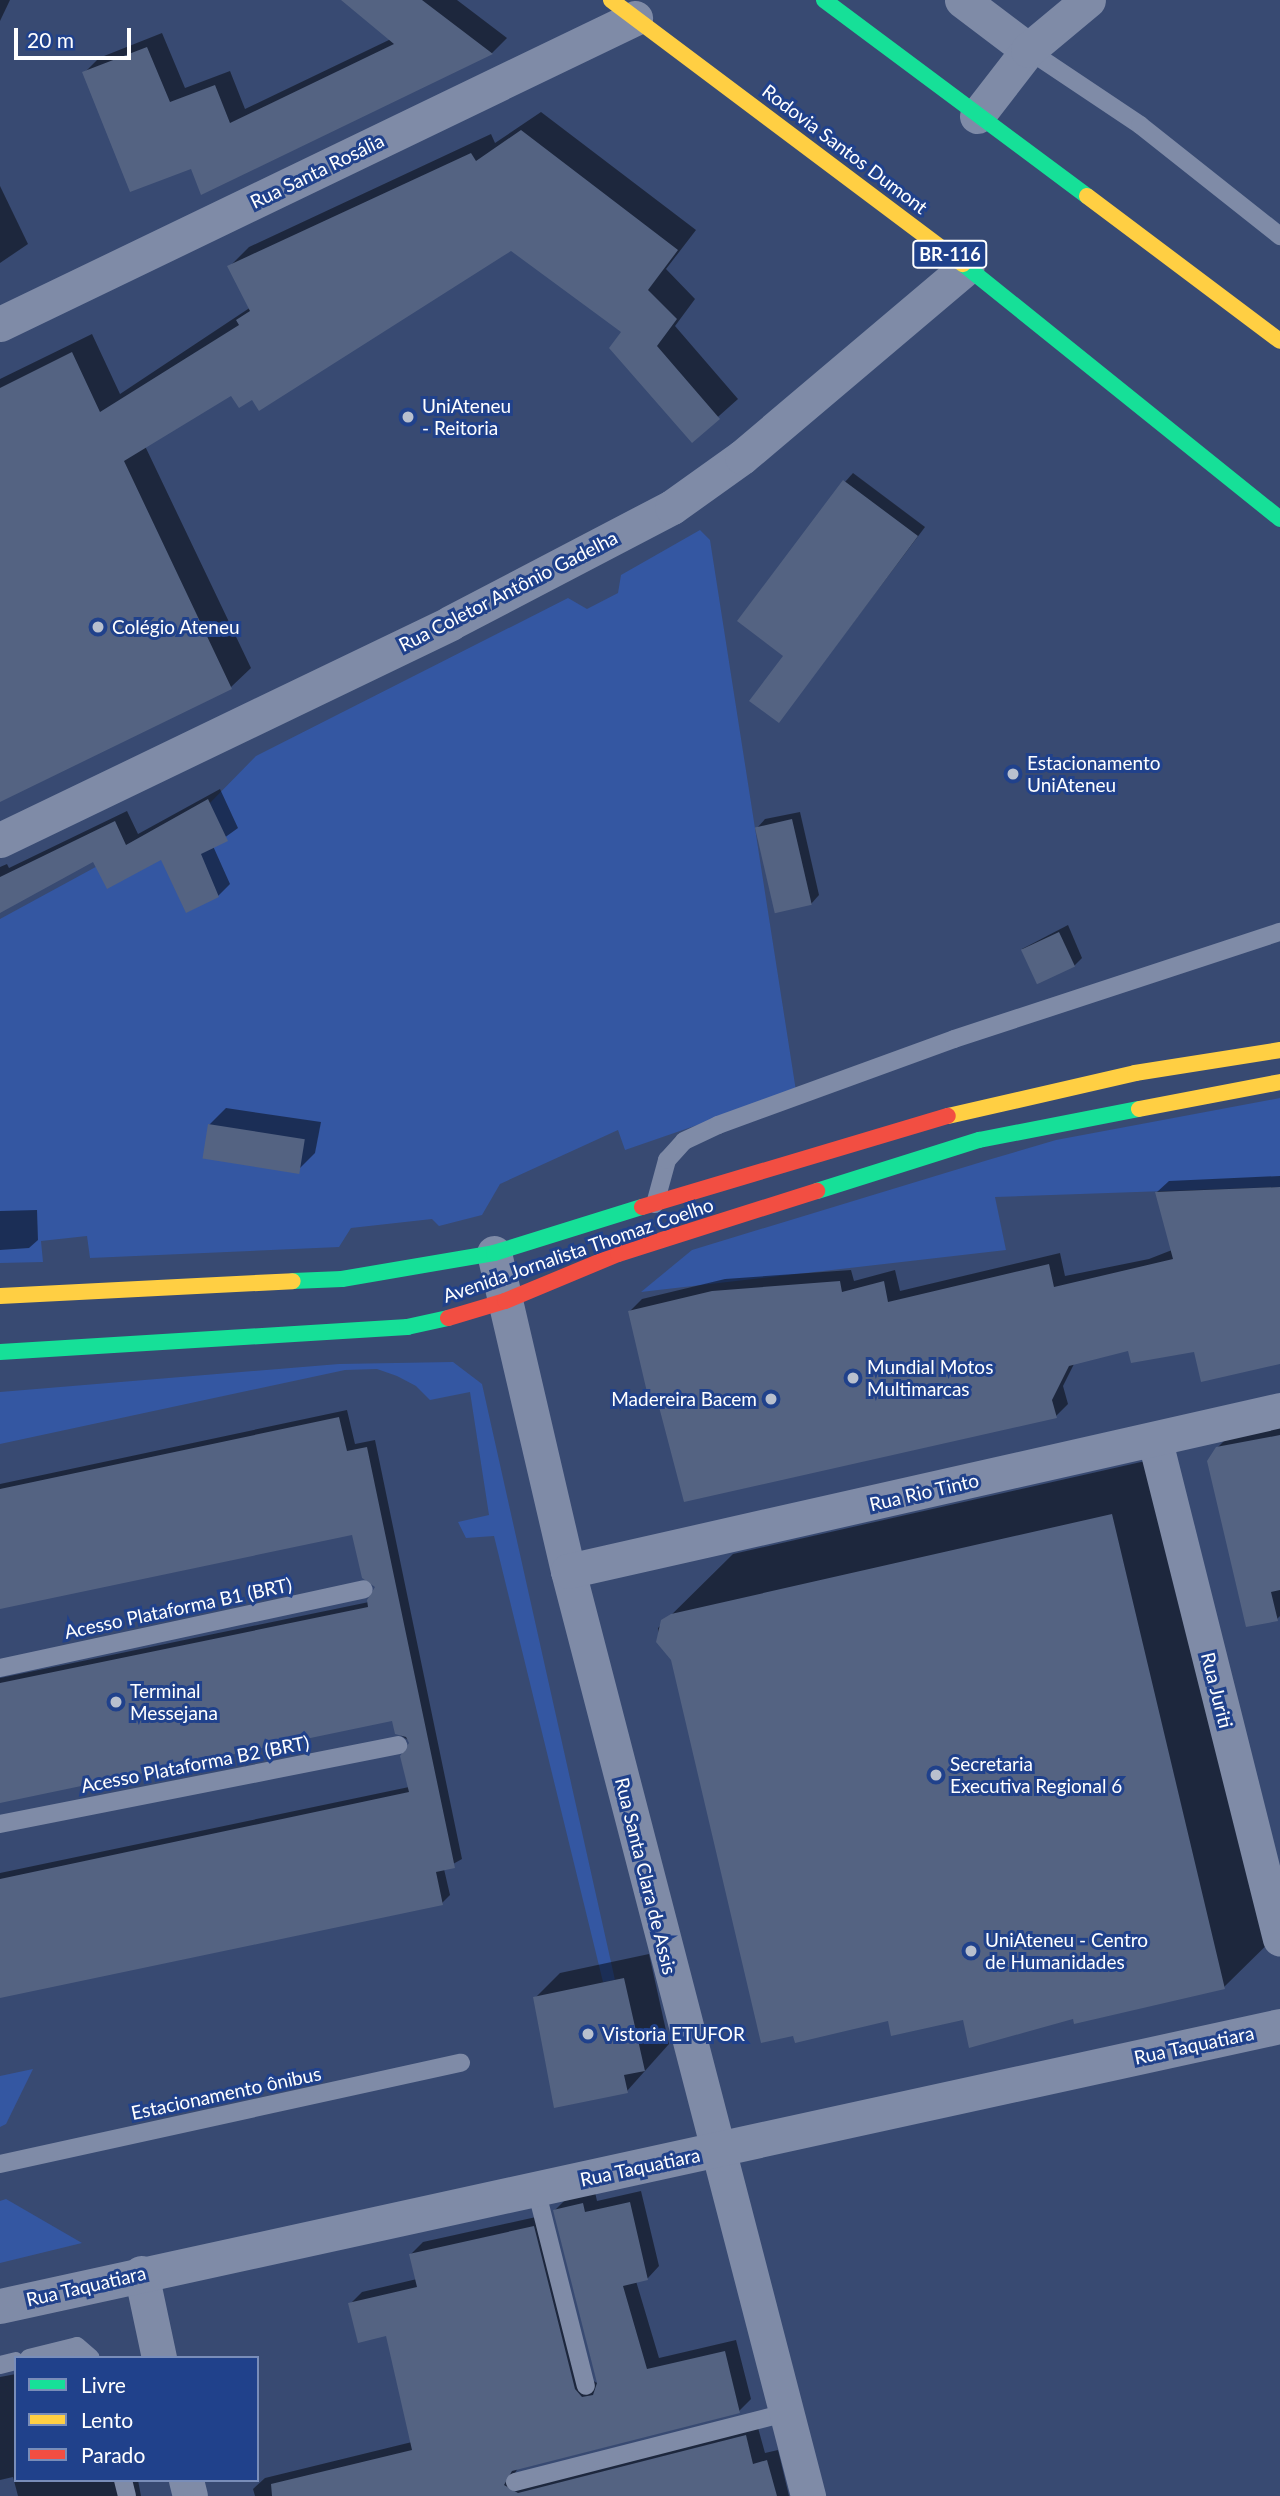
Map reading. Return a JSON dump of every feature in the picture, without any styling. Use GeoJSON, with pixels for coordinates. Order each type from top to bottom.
{"type":"FeatureCollection","features":[{"type":"Feature","properties":{"kind":"main road"},"geometry":{"type":"LineString","coordinates":[[824,0],[1280,341]]}},
{"type":"Feature","properties":{"kind":"main road","name":"Rodovia Santos Dumont"},"geometry":{"type":"LineString","coordinates":[[623,9],[967,267],[1280,519]]}},
{"type":"Feature","properties":{"kind":"main road","name":"Avenida Jornalista Thomaz Coelho"},"geometry":{"type":"LineString","coordinates":[[0,1296],[331,1280],[494,1253],[895,1128],[990,1104],[1135,1073],[1280,1050]]}},
{"type":"Feature","properties":{"kind":"main road","name":"Avenida Jornalista Thomaz Coelho"},"geometry":{"type":"LineString","coordinates":[[0,1352],[407,1327],[505,1301],[618,1254],[979,1140],[1280,1082]]}},
{"type":"Feature","properties":{"kind":"street"},"geometry":{"type":"LineString","coordinates":[[962,0],[1028,50]]}},
{"type":"Feature","properties":{"kind":"street"},"geometry":{"type":"LineString","coordinates":[[977,116],[1028,50],[1088,0]]}},
{"type":"Feature","properties":{"kind":"street","name":"Rua Santa Rosália"},"geometry":{"type":"LineString","coordinates":[[0,324],[623,9]]}},
{"type":"Feature","properties":{"kind":"street","name":"Rua Coletor Antônio Gadelha"},"geometry":{"type":"LineString","coordinates":[[0,840],[450,623],[671,507],[753,449],[967,267]]}},
{"type":"Feature","properties":{"kind":"street","name":"Rua Santa Clara de Assis"},"geometry":{"type":"LineString","coordinates":[[494,1253],[568,1571],[716,2151],[808,2496]]}},
{"type":"Feature","properties":{"kind":"street","name":"Rua Rio Tinto"},"geometry":{"type":"LineString","coordinates":[[568,1571],[1154,1441],[1280,1410]]}},
{"type":"Feature","properties":{"kind":"street","name":"Rua Juriti"},"geometry":{"type":"LineString","coordinates":[[1154,1441],[1280,1939]]}},
{"type":"Feature","properties":{"kind":"street","name":"Rua Taquatiara"},"geometry":{"type":"LineString","coordinates":[[0,2306],[141,2273],[716,2151],[1280,2026]]}},
{"type":"Feature","properties":{"kind":"street"},"geometry":{"type":"LineString","coordinates":[[141,2273],[159,2356]]}},
{"type":"Feature","properties":{"kind":"lane"},"geometry":{"type":"LineString","coordinates":[[1028,50],[1140,125],[1280,236]]}},
{"type":"Feature","properties":{"kind":"lane"},"geometry":{"type":"LineString","coordinates":[[655,1204],[667,1160],[684,1142],[718,1125],[954,1039],[1280,932]]}},
{"type":"Feature","properties":{"kind":"lane","name":"Acesso Plataforma B1 (BRT)"},"geometry":{"type":"LineString","coordinates":[[0,1668],[364,1589]]}},
{"type":"Feature","properties":{"kind":"lane","name":"Acesso Plataforma B2 (BRT)"},"geometry":{"type":"LineString","coordinates":[[0,1824],[398,1745]]}},
{"type":"Feature","properties":{"kind":"lane","name":"Estacionamento ônibus"},"geometry":{"type":"LineString","coordinates":[[0,2164],[461,2063]]}},
{"type":"Feature","properties":{"kind":"lane"},"geometry":{"type":"LineString","coordinates":[[536,2189],[586,2386]]}},
{"type":"Feature","properties":{"kind":"lane"},"geometry":{"type":"LineString","coordinates":[[37,2356],[77,2346],[89,2356]]}},
{"type":"Feature","properties":{"kind":"lane"},"geometry":{"type":"LineString","coordinates":[[515,2482],[786,2413]]}},
{"type":"Feature","properties":{"kind":"shaded area"},"geometry":{"type":"Polygon","coordinates":[[[700,530],[710,540],[796,1091],[625,1150],[618,1130],[500,1184],[482,1215],[439,1226],[432,1219],[351,1228],[339,1247],[90,1258],[87,1236],[41,1241],[43,1262],[0,1263],[0,919],[206,807],[256,756],[568,598],[587,609],[618,593],[621,575],[700,530]]]}},
{"type":"Feature","properties":{"kind":"shaded area"},"geometry":{"type":"Polygon","coordinates":[[[1280,1098],[1280,1187],[995,1197],[1006,1250],[641,1292],[692,1250],[988,1160],[1056,1140],[1280,1098]]]}},
{"type":"Feature","properties":{"kind":"shaded area"},"geometry":{"type":"Polygon","coordinates":[[[453,1362],[482,1384],[615,1980],[603,1982],[494,1536],[466,1538],[458,1522],[489,1515],[470,1392],[430,1400],[416,1386],[397,1376],[377,1369],[345,1370],[0,1444],[0,1392],[339,1364],[453,1362]]]}},
{"type":"Feature","properties":{"kind":"shaded area"},"geometry":{"type":"Polygon","coordinates":[[[33,2069],[6,2124],[0,2127],[0,2076],[33,2069]]]}},
{"type":"Feature","properties":{"kind":"shaded area"},"geometry":{"type":"Polygon","coordinates":[[[6,2199],[82,2243],[0,2263],[0,2201],[6,2199]]]}},
{"type":"Feature","properties":{"kind":"building"},"geometry":{"type":"Polygon","coordinates":[[[341,0],[422,0],[493,54],[201,195],[191,169],[130,192],[82,72],[147,47],[170,102],[215,85],[230,123],[394,44],[341,0]]]}},
{"type":"Feature","properties":{"kind":"building"},"geometry":{"type":"Polygon","coordinates":[[[521,130],[678,250],[648,290],[677,319],[657,346],[720,419],[692,443],[609,348],[621,332],[511,251],[259,411],[252,400],[239,408],[231,396],[124,461],[232,689],[0,802],[0,388],[72,352],[100,412],[239,325],[236,320],[250,311],[227,266],[471,153],[476,161],[521,130]]]}},
{"type":"Feature","properties":{"kind":"building"},"geometry":{"type":"Polygon","coordinates":[[[843,480],[918,536],[779,723],[749,701],[783,656],[737,621],[843,480]]]}},
{"type":"Feature","properties":{"kind":"building"},"geometry":{"type":"Polygon","coordinates":[[[208,799],[228,841],[201,854],[219,897],[186,913],[161,860],[107,889],[93,862],[0,913],[0,877],[115,821],[126,845],[208,799]]]}},
{"type":"Feature","properties":{"kind":"building"},"geometry":{"type":"Polygon","coordinates":[[[792,819],[812,905],[775,913],[755,828],[792,819]]]}},
{"type":"Feature","properties":{"kind":"building"},"geometry":{"type":"Polygon","coordinates":[[[1059,932],[1075,966],[1037,984],[1021,950],[1059,932]]]}},
{"type":"Feature","properties":{"kind":"building"},"geometry":{"type":"Polygon","coordinates":[[[208,1124],[305,1139],[299,1174],[203,1159],[208,1124]]]}},
{"type":"Feature","properties":{"kind":"building","name":"Mundial Motos Multimarcas"},"geometry":{"type":"Polygon","coordinates":[[[1280,1187],[1280,1364],[1201,1382],[1194,1352],[1131,1363],[1128,1351],[1069,1366],[1052,1400],[1057,1418],[684,1502],[658,1403],[650,1405],[628,1311],[712,1291],[840,1281],[842,1292],[884,1281],[888,1302],[1049,1264],[1054,1287],[1173,1259],[1155,1192],[1280,1187]]]}},
{"type":"Feature","properties":{"kind":"building"},"geometry":{"type":"Polygon","coordinates":[[[339,1417],[347,1451],[367,1447],[455,1868],[436,1872],[443,1905],[0,1998],[0,1879],[409,1792],[400,1756],[409,1743],[406,1737],[395,1734],[392,1721],[0,1803],[0,1683],[368,1607],[367,1600],[375,1587],[362,1578],[352,1535],[0,1609],[0,1489],[339,1417]]]}},
{"type":"Feature","properties":{"kind":"building"},"geometry":{"type":"Polygon","coordinates":[[[1280,1435],[1280,1590],[1271,1592],[1278,1621],[1246,1627],[1207,1461],[1216,1447],[1280,1435]]]}},
{"type":"Feature","properties":{"kind":"building","name":"Secretaria Executiva Regional 6"},"geometry":{"type":"Polygon","coordinates":[[[1112,1514],[1225,1989],[1074,2024],[1073,2019],[969,2048],[963,2020],[891,2036],[888,2021],[795,2043],[793,2036],[761,2043],[671,1660],[656,1642],[661,1620],[671,1614],[1112,1514]]]}},
{"type":"Feature","properties":{"kind":"building","name":"Vistoria ETUFOR"},"geometry":{"type":"Polygon","coordinates":[[[624,1978],[645,2071],[624,2075],[628,2093],[554,2108],[533,1997],[624,1978]]]}},
{"type":"Feature","properties":{"kind":"building"},"geometry":{"type":"Polygon","coordinates":[[[630,2202],[648,2280],[623,2286],[647,2369],[725,2351],[740,2413],[512,2471],[504,2485],[518,2493],[746,2435],[753,2464],[767,2460],[777,2496],[272,2496],[271,2484],[412,2450],[386,2336],[358,2343],[348,2303],[417,2287],[409,2254],[534,2226],[575,2389],[582,2397],[593,2395],[597,2383],[553,2210],[583,2203],[585,2212],[630,2202]]]}},
{"type":"Feature","properties":{"kind":"traffic: fast"},"geometry":{"type":"LineString","coordinates":[[824,0],[1087,196]]}},
{"type":"Feature","properties":{"kind":"traffic: fast"},"geometry":{"type":"LineString","coordinates":[[963,264],[1280,519]]}},
{"type":"Feature","properties":{"kind":"traffic: fast"},"geometry":{"type":"LineString","coordinates":[[817,1191],[979,1140],[1139,1109]]}},
{"type":"Feature","properties":{"kind":"traffic: fast"},"geometry":{"type":"LineString","coordinates":[[293,1281],[342,1279],[494,1253],[642,1207]]}},
{"type":"Feature","properties":{"kind":"traffic: fast"},"geometry":{"type":"LineString","coordinates":[[0,1352],[407,1327],[448,1318]]}},
{"type":"Feature","properties":{"kind":"traffic: slow"},"geometry":{"type":"LineString","coordinates":[[611,0],[963,264]]}},
{"type":"Feature","properties":{"kind":"traffic: slow"},"geometry":{"type":"LineString","coordinates":[[1087,196],[1280,341]]}},
{"type":"Feature","properties":{"kind":"traffic: slow"},"geometry":{"type":"LineString","coordinates":[[948,1116],[1135,1073],[1280,1050]]}},
{"type":"Feature","properties":{"kind":"traffic: slow"},"geometry":{"type":"LineString","coordinates":[[1139,1109],[1280,1082]]}},
{"type":"Feature","properties":{"kind":"traffic: slow"},"geometry":{"type":"LineString","coordinates":[[0,1296],[293,1281]]}},
{"type":"Feature","properties":{"kind":"traffic: jam"},"geometry":{"type":"LineString","coordinates":[[642,1207],[948,1116]]}},
{"type":"Feature","properties":{"kind":"traffic: jam"},"geometry":{"type":"LineString","coordinates":[[448,1318],[505,1301],[618,1254],[817,1191]]}},
{"type":"Feature","properties":{"kind":"place","name":"UniAteneu - Reitoria"},"geometry":{"type":"Point","coordinates":[408,417]}},
{"type":"Feature","properties":{"kind":"place","name":"Colégio Ateneu"},"geometry":{"type":"Point","coordinates":[98,627]}},
{"type":"Feature","properties":{"kind":"place","name":"Estacionamento UniAteneu"},"geometry":{"type":"Point","coordinates":[1013,774]}},
{"type":"Feature","properties":{"kind":"place","name":"Mundial Motos Multimarcas"},"geometry":{"type":"Point","coordinates":[853,1378]}},
{"type":"Feature","properties":{"kind":"place","name":"Madereira Bacem"},"geometry":{"type":"Point","coordinates":[771,1399]}},
{"type":"Feature","properties":{"kind":"place","name":"Terminal Messejana"},"geometry":{"type":"Point","coordinates":[116,1702]}},
{"type":"Feature","properties":{"kind":"place","name":"Secretaria Executiva Regional 6"},"geometry":{"type":"Point","coordinates":[936,1775]}},
{"type":"Feature","properties":{"kind":"place","name":"UniAteneu - Centro de Humanidades"},"geometry":{"type":"Point","coordinates":[971,1951]}},
{"type":"Feature","properties":{"kind":"place","name":"Vistoria ETUFOR"},"geometry":{"type":"Point","coordinates":[588,2034]}}]}
